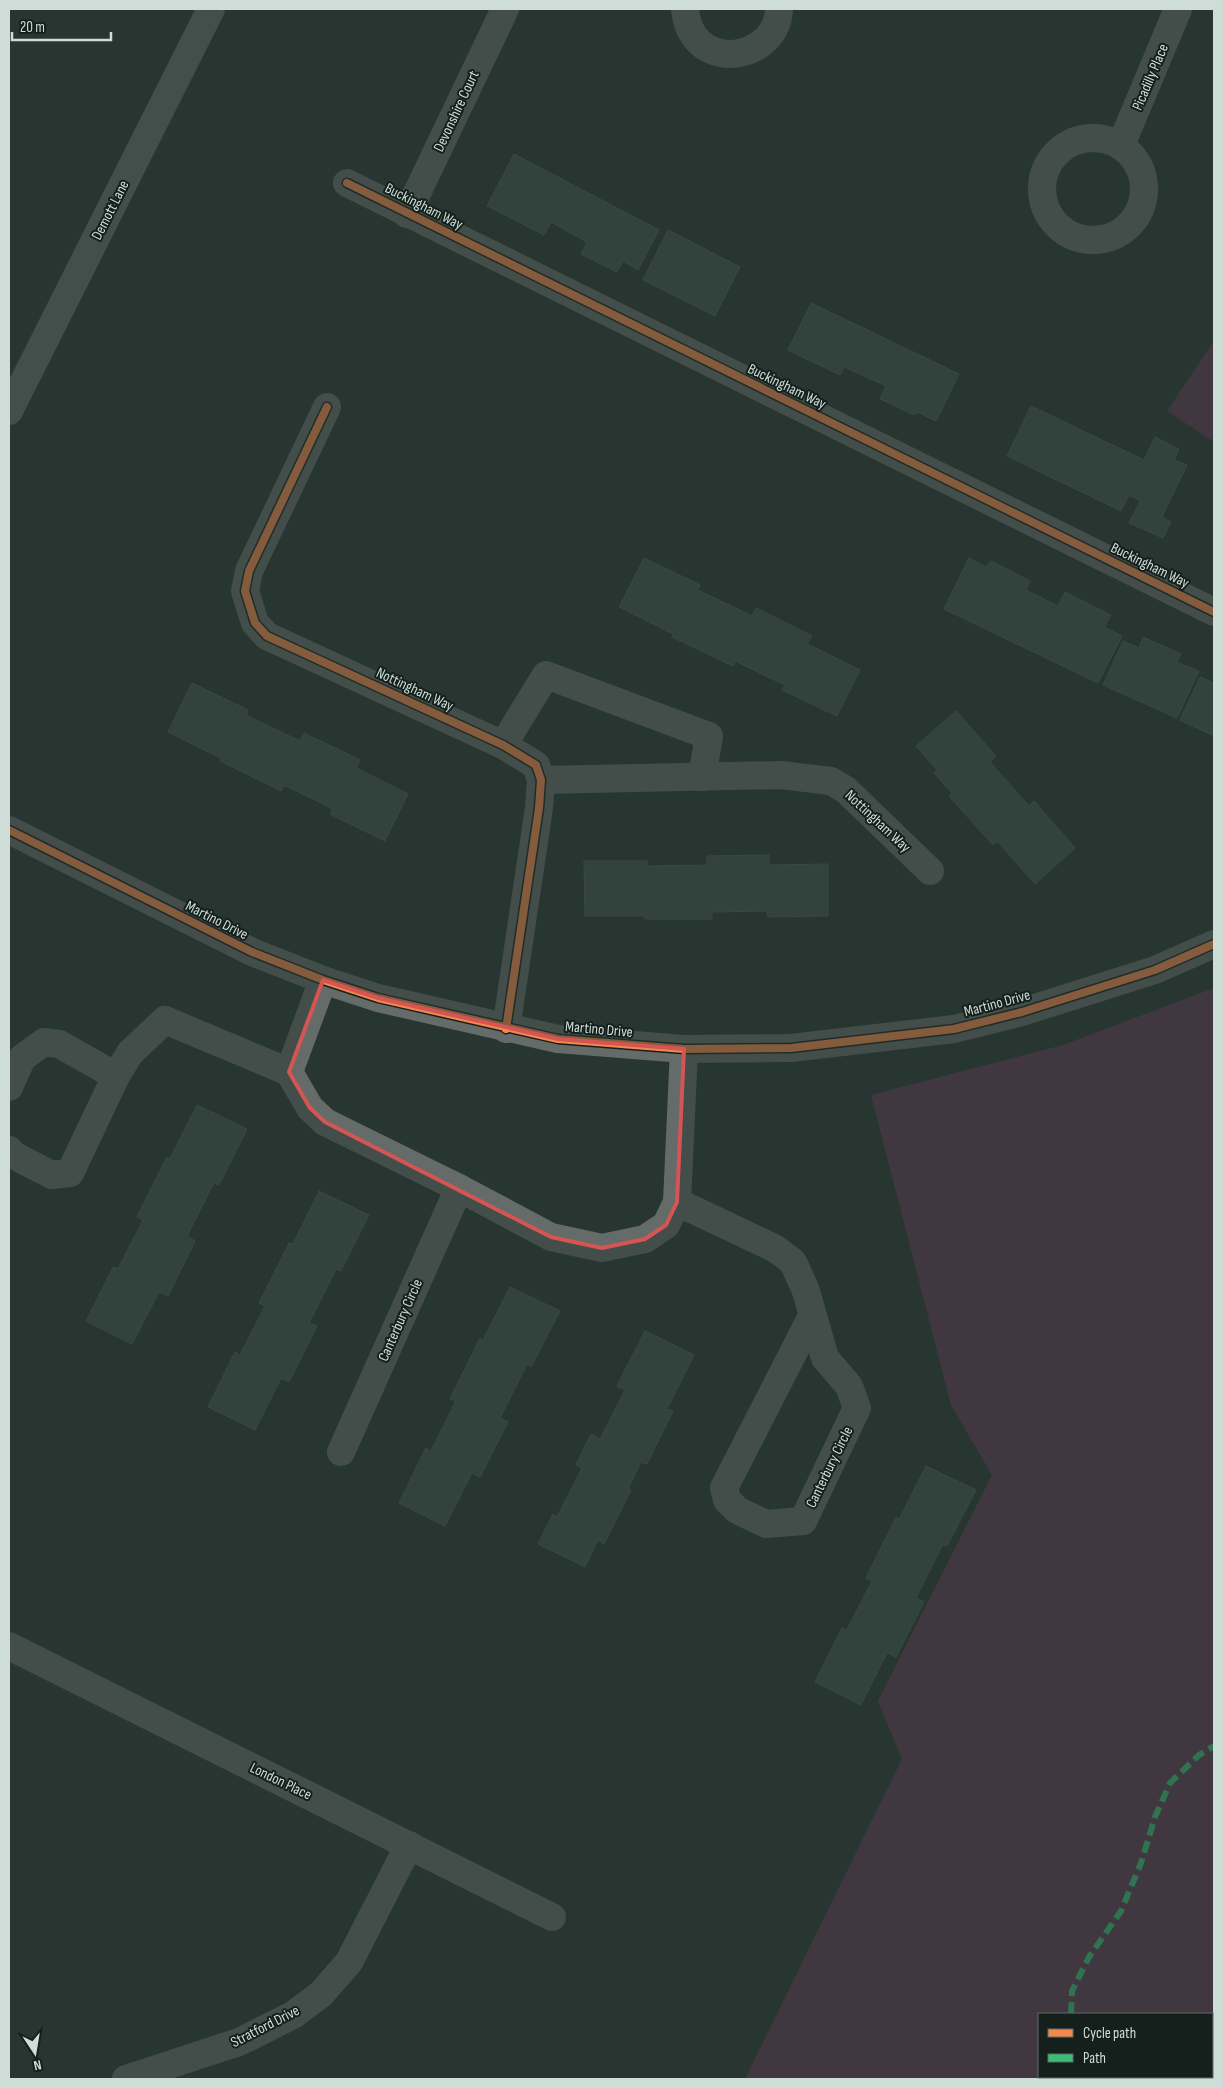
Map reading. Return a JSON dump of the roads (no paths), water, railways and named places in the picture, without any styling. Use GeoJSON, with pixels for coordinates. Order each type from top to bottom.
{"type":"FeatureCollection","features":[{"type":"Feature","properties":{"kind":"street","name":"Demott Lane"},"geometry":{"type":"LineString","coordinates":[[9,411],[211,9]]}},
{"type":"Feature","properties":{"kind":"street","name":"Devonshire Court"},"geometry":{"type":"LineString","coordinates":[[407,214],[505,9]]}},
{"type":"Feature","properties":{"kind":"street"},"geometry":{"type":"LineString","coordinates":[[685,9],[687,22],[692,33],[703,45],[728,55],[752,51],[764,43],[774,30],[779,18],[779,9]]}},
{"type":"Feature","properties":{"kind":"street","name":"Picadilly Place"},"geometry":{"type":"LineString","coordinates":[[1121,145],[1178,9]]}},
{"type":"Feature","properties":{"kind":"street","name":"Buckingham Way"},"geometry":{"type":"LineString","coordinates":[[347,183],[1214,612]]}},
{"type":"Feature","properties":{"kind":"street","name":"Nottingham Way"},"geometry":{"type":"LineString","coordinates":[[327,407],[249,571],[245,591],[255,623],[267,636],[503,746],[536,765],[541,780],[781,775],[831,781],[846,790],[930,871]]}},
{"type":"Feature","properties":{"kind":"street"},"geometry":{"type":"LineString","coordinates":[[503,746],[546,675],[709,736],[702,777]]}},
{"type":"Feature","properties":{"kind":"street"},"geometry":{"type":"LineString","coordinates":[[506,1028],[539,808],[541,780]]}},
{"type":"Feature","properties":{"kind":"street","name":"Martino Drive"},"geometry":{"type":"LineString","coordinates":[[9,830],[252,952],[323,980],[378,998],[558,1039],[684,1049],[791,1048],[954,1028],[1022,1012],[1155,970],[1214,944]]}},
{"type":"Feature","properties":{"kind":"street"},"geometry":{"type":"LineString","coordinates":[[290,1072],[323,980]]}},
{"type":"Feature","properties":{"kind":"street"},"geometry":{"type":"LineString","coordinates":[[9,1150],[13,1155],[52,1175],[70,1173],[116,1076],[130,1053],[165,1020],[290,1072],[310,1108],[325,1122],[460,1188],[551,1236],[602,1248],[645,1239],[666,1225],[677,1202],[684,1049]]}},
{"type":"Feature","properties":{"kind":"street"},"geometry":{"type":"LineString","coordinates":[[9,1087],[22,1058],[44,1042],[59,1044],[116,1076]]}},
{"type":"Feature","properties":{"kind":"street","name":"Canterbury Circle"},"geometry":{"type":"LineString","coordinates":[[341,1452],[460,1188]]}},
{"type":"Feature","properties":{"kind":"street","name":"Canterbury Circle"},"geometry":{"type":"LineString","coordinates":[[677,1202],[776,1249],[793,1262],[806,1292],[825,1358],[849,1386],[857,1408],[804,1521],[766,1524],[737,1510],[727,1500],[724,1488],[812,1316]]}},
{"type":"Feature","properties":{"kind":"street","name":"London Place"},"geometry":{"type":"LineString","coordinates":[[9,1646],[552,1917]]}},
{"type":"Feature","properties":{"kind":"street","name":"Stratford Drive"},"geometry":{"type":"LineString","coordinates":[[126,2079],[239,2042],[294,2015],[321,1994],[349,1962],[409,1845]]}}]}
